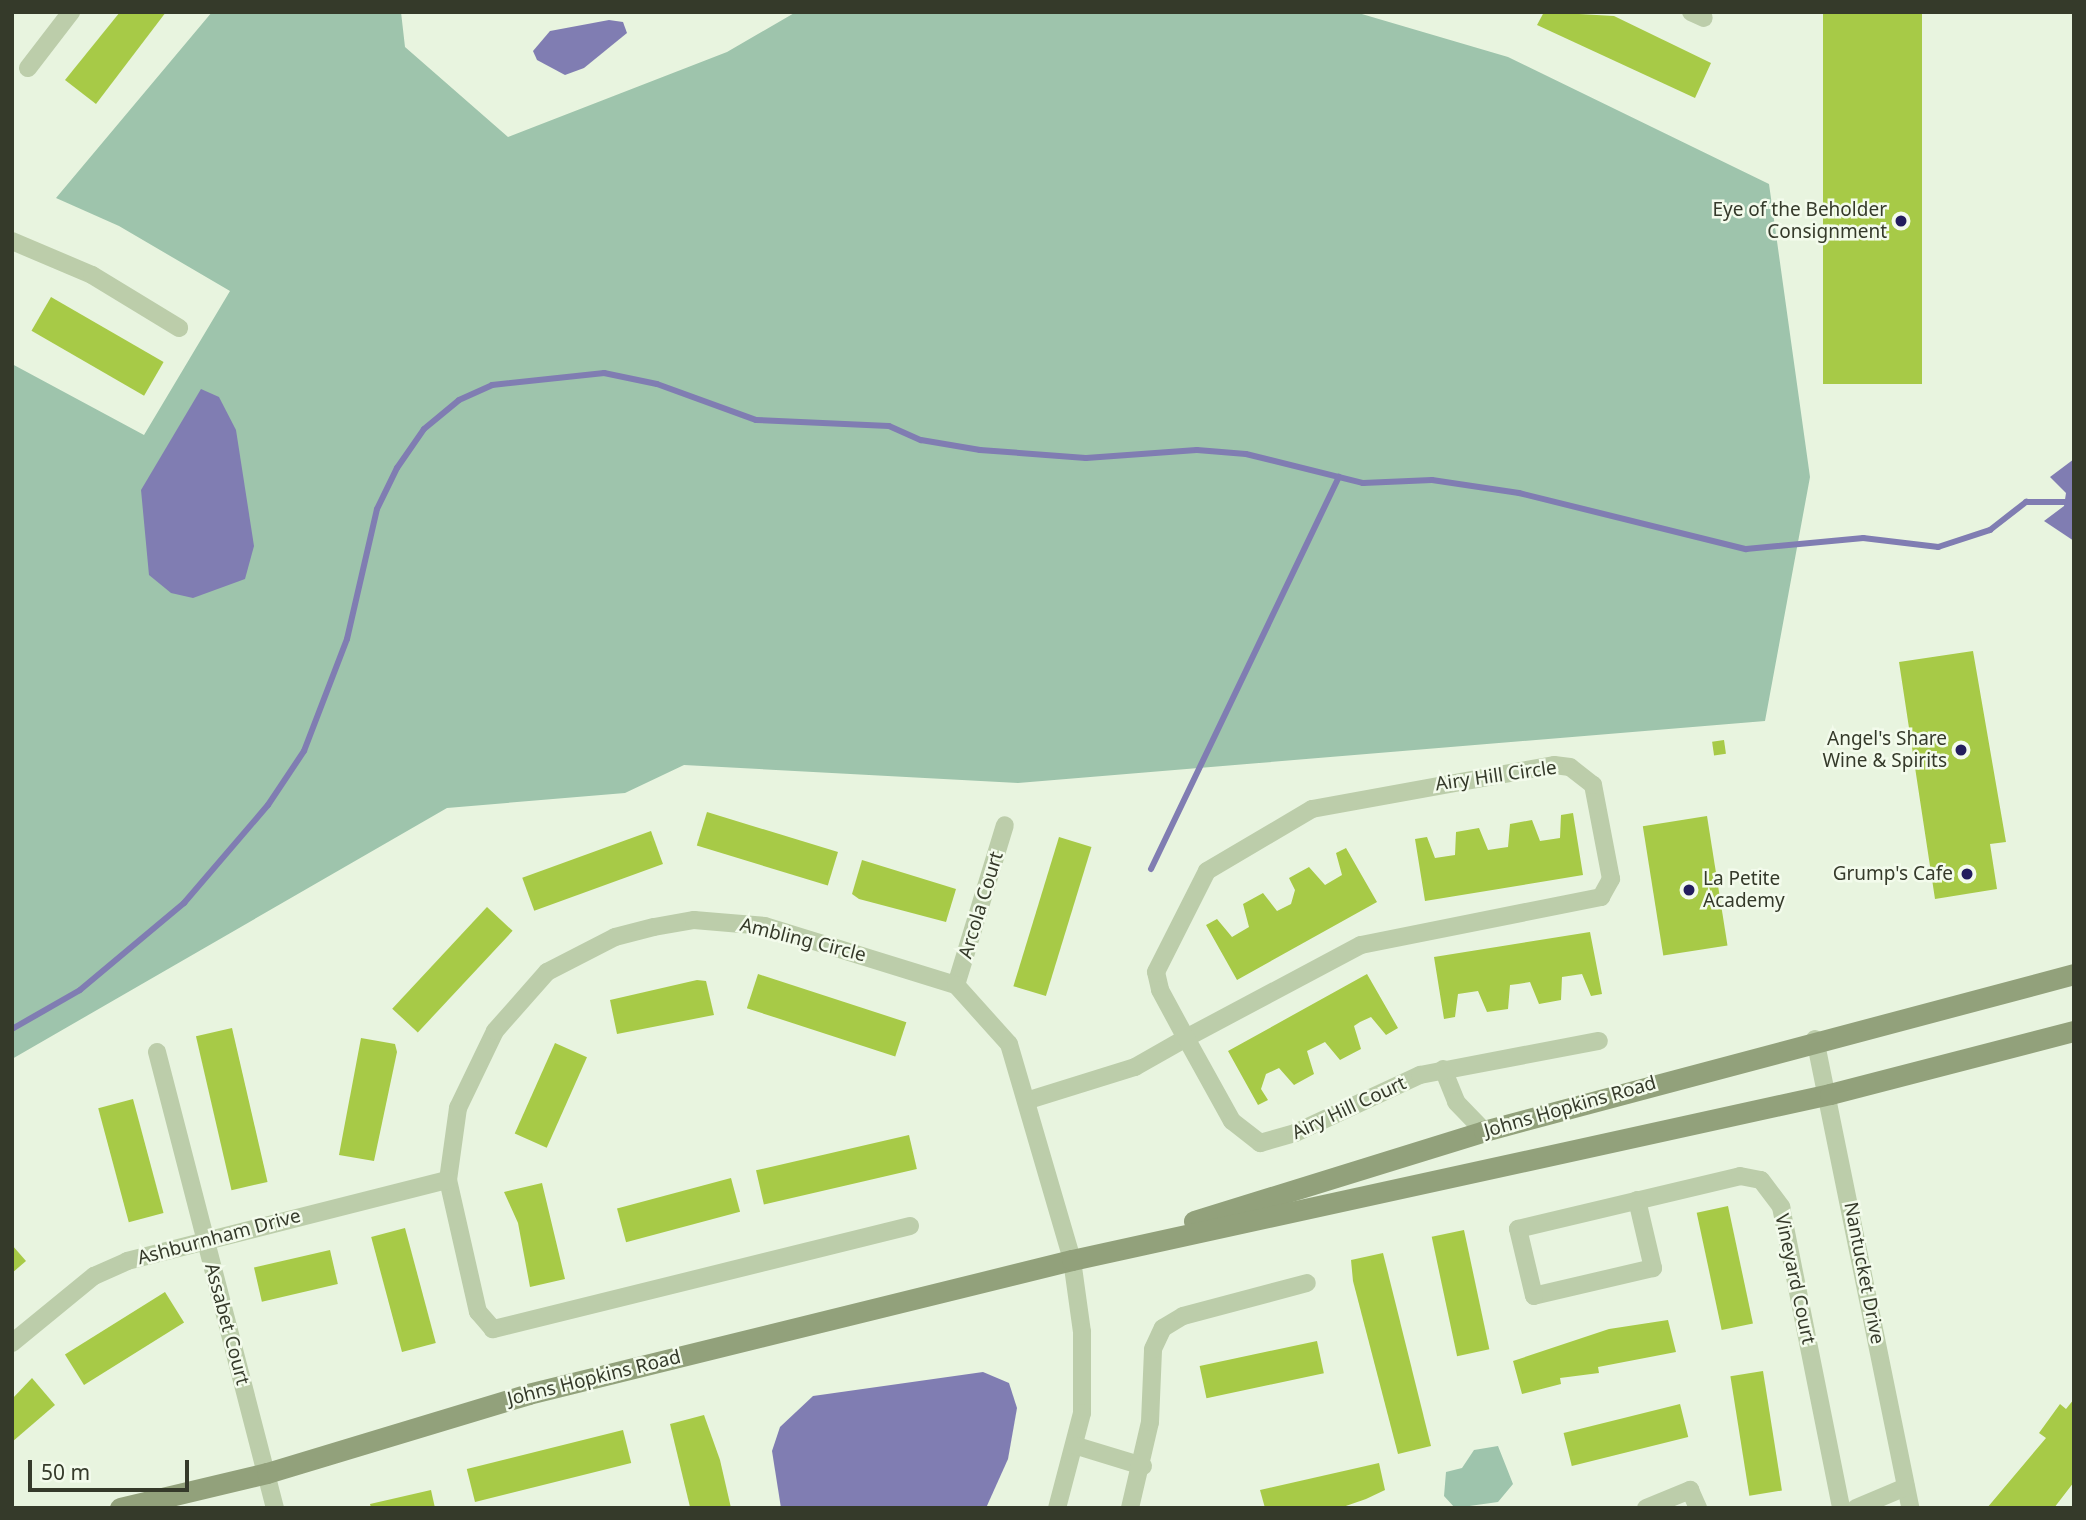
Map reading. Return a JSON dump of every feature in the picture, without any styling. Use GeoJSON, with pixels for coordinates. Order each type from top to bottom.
{"type":"FeatureCollection","features":[{"type":"Feature","properties":{"kind":"street"},"geometry":{"type":"LineString","coordinates":[[28,68],[72,12]]}},
{"type":"Feature","properties":{"kind":"street"},"geometry":{"type":"LineString","coordinates":[[12,242],[92,275],[179,328]]}},
{"type":"Feature","properties":{"kind":"street","name":"Airy Hill Circle"},"geometry":{"type":"LineString","coordinates":[[1030,1100],[1123,1072],[1361,945],[1601,897],[1611,879],[1593,785],[1570,767],[1554,765],[1337,801],[1218,861],[1196,884],[1156,972],[1186,1038]]}},
{"type":"Feature","properties":{"kind":"street","name":"Arcola Court"},"geometry":{"type":"LineString","coordinates":[[956,985],[1005,825]]}},
{"type":"Feature","properties":{"kind":"street","name":"Ambling Circle"},"geometry":{"type":"LineString","coordinates":[[910,1226],[493,1328],[478,1312],[448,1180],[458,1108],[472,1066],[495,1031],[547,972],[615,937],[694,920],[765,926],[956,985],[998,1025],[1030,1100],[1072,1259],[1084,1374],[1077,1446],[1057,1508]]}},
{"type":"Feature","properties":{"kind":"street","name":"Johns Hopkins Road"},"geometry":{"type":"LineString","coordinates":[[1072,1259],[1485,1131],[1815,1039],[2074,974]]}},
{"type":"Feature","properties":{"kind":"street","name":"Johns Hopkins Road"},"geometry":{"type":"LineString","coordinates":[[120,1508],[267,1473],[527,1394],[1072,1259],[1830,1094],[2074,1031]]}},
{"type":"Feature","properties":{"kind":"street","name":"Airy Hill Court"},"geometry":{"type":"LineString","coordinates":[[1186,1038],[1232,1121],[1260,1143],[1443,1069],[1599,1041]]}},
{"type":"Feature","properties":{"kind":"street","name":"Nantucket Drive"},"geometry":{"type":"LineString","coordinates":[[1815,1039],[1830,1094],[1910,1508]]}},
{"type":"Feature","properties":{"kind":"street","name":"Assabet Court"},"geometry":{"type":"LineString","coordinates":[[157,1052],[275,1508]]}},
{"type":"Feature","properties":{"kind":"street"},"geometry":{"type":"LineString","coordinates":[[1443,1069],[1456,1102],[1485,1131]]}},
{"type":"Feature","properties":{"kind":"street","name":"Vineyard Court"},"geometry":{"type":"LineString","coordinates":[[1637,1200],[1653,1268],[1534,1296],[1518,1229],[1637,1200],[1740,1176],[1761,1180],[1773,1193],[1841,1508]]}},
{"type":"Feature","properties":{"kind":"street","name":"Ashburnham Drive"},"geometry":{"type":"LineString","coordinates":[[12,1343],[94,1276],[205,1239],[448,1180]]}},
{"type":"Feature","properties":{"kind":"street"},"geometry":{"type":"LineString","coordinates":[[1130,1508],[1143,1466],[1153,1349],[1163,1328],[1183,1316],[1307,1283]]}},
{"type":"Feature","properties":{"kind":"street"},"geometry":{"type":"LineString","coordinates":[[1077,1446],[1143,1466]]}},
{"type":"Feature","properties":{"kind":"street"},"geometry":{"type":"LineString","coordinates":[[1856,1508],[1906,1488]]}},
{"type":"Feature","properties":{"kind":"street"},"geometry":{"type":"LineString","coordinates":[[1646,1508],[1690,1490],[1698,1508]]}},
{"type":"Feature","properties":{"kind":"green space"},"geometry":{"type":"Polygon","coordinates":[[[212,12],[401,12],[405,47],[508,137],[727,52],[796,12],[1355,12],[1508,57],[1769,184],[1810,477],[1765,721],[1018,783],[684,765],[625,793],[447,808],[12,1059],[12,364],[144,435],[230,291],[119,226],[56,198],[212,12]]]}},
{"type":"Feature","properties":{"kind":"green space"},"geometry":{"type":"Polygon","coordinates":[[[1498,1446],[1513,1484],[1498,1502],[1455,1508],[1444,1496],[1446,1472],[1462,1468],[1474,1450],[1498,1446]]]}},
{"type":"Feature","properties":{"kind":"shaded area"},"geometry":{"type":"Polygon","coordinates":[[[609,20],[623,22],[627,33],[584,68],[565,75],[537,60],[533,51],[550,31],[609,20]]]}},
{"type":"Feature","properties":{"kind":"shaded area"},"geometry":{"type":"Polygon","coordinates":[[[201,389],[219,397],[236,430],[254,546],[245,579],[193,598],[171,593],[149,575],[141,490],[201,389]]]}},
{"type":"Feature","properties":{"kind":"shaded area"},"geometry":{"type":"Polygon","coordinates":[[[2074,459],[2074,541],[2044,521],[2064,506],[2066,493],[2050,477],[2074,459]]]}},
{"type":"Feature","properties":{"kind":"shaded area"},"geometry":{"type":"Polygon","coordinates":[[[983,1372],[1009,1383],[1017,1408],[1008,1459],[986,1508],[781,1508],[772,1451],[780,1427],[813,1396],[983,1372]]]}},
{"type":"Feature","properties":{"kind":"building"},"geometry":{"type":"Polygon","coordinates":[[[120,12],[166,12],[96,104],[65,80],[120,12]]]}},
{"type":"Feature","properties":{"kind":"building"},"geometry":{"type":"Polygon","coordinates":[[[1544,12],[1614,16],[1711,63],[1695,98],[1537,25],[1544,12]]]}},
{"type":"Feature","properties":{"kind":"building"},"geometry":{"type":"Polygon","coordinates":[[[1823,12],[1922,12],[1922,384],[1823,384],[1823,12]]]}},
{"type":"Feature","properties":{"kind":"building"},"geometry":{"type":"Polygon","coordinates":[[[51,297],[164,362],[144,396],[32,331],[51,297]]]}},
{"type":"Feature","properties":{"kind":"building"},"geometry":{"type":"Polygon","coordinates":[[[1973,651],[2006,842],[1990,844],[1997,889],[1935,899],[1899,662],[1973,651]]]}},
{"type":"Feature","properties":{"kind":"building"},"geometry":{"type":"Polygon","coordinates":[[[1724,740],[1726,754],[1714,756],[1712,742],[1724,740]]]}},
{"type":"Feature","properties":{"kind":"building"},"geometry":{"type":"Polygon","coordinates":[[[707,812],[838,852],[828,886],[697,845],[707,812]]]}},
{"type":"Feature","properties":{"kind":"building"},"geometry":{"type":"Polygon","coordinates":[[[1573,813],[1583,875],[1425,901],[1415,839],[1427,837],[1435,858],[1455,855],[1456,832],[1479,828],[1488,850],[1508,847],[1510,824],[1532,820],[1540,841],[1560,838],[1561,815],[1573,813]]]}},
{"type":"Feature","properties":{"kind":"building"},"geometry":{"type":"Polygon","coordinates":[[[1707,816],[1727,945],[1663,956],[1643,826],[1707,816]]]}},
{"type":"Feature","properties":{"kind":"building"},"geometry":{"type":"Polygon","coordinates":[[[651,831],[663,864],[534,911],[522,878],[651,831]]]}},
{"type":"Feature","properties":{"kind":"building"},"geometry":{"type":"Polygon","coordinates":[[[1059,837],[1092,847],[1046,996],[1013,986],[1059,837]]]}},
{"type":"Feature","properties":{"kind":"building"},"geometry":{"type":"Polygon","coordinates":[[[1346,848],[1377,902],[1237,980],[1206,925],[1217,919],[1232,937],[1249,927],[1243,904],[1263,893],[1277,911],[1291,904],[1295,890],[1289,878],[1309,867],[1325,885],[1342,875],[1336,853],[1346,848]]]}},
{"type":"Feature","properties":{"kind":"building"},"geometry":{"type":"Polygon","coordinates":[[[862,860],[956,889],[946,922],[859,899],[852,894],[862,860]]]}},
{"type":"Feature","properties":{"kind":"building"},"geometry":{"type":"Polygon","coordinates":[[[487,907],[513,931],[418,1033],[392,1009],[487,907]]]}},
{"type":"Feature","properties":{"kind":"building"},"geometry":{"type":"Polygon","coordinates":[[[1590,932],[1602,994],[1591,996],[1582,974],[1562,977],[1561,1000],[1539,1004],[1530,982],[1510,985],[1508,1009],[1487,1012],[1478,991],[1458,994],[1455,1017],[1444,1019],[1434,957],[1590,932]]]}},
{"type":"Feature","properties":{"kind":"building"},"geometry":{"type":"Polygon","coordinates":[[[758,974],[906,1022],[895,1056],[747,1008],[758,974]]]}},
{"type":"Feature","properties":{"kind":"building"},"geometry":{"type":"Polygon","coordinates":[[[1367,974],[1398,1028],[1386,1035],[1371,1017],[1354,1026],[1361,1049],[1340,1060],[1325,1042],[1307,1051],[1314,1074],[1294,1085],[1279,1068],[1266,1074],[1261,1089],[1268,1100],[1258,1105],[1228,1051],[1367,974]]]}},
{"type":"Feature","properties":{"kind":"building"},"geometry":{"type":"Polygon","coordinates":[[[697,980],[706,981],[714,1015],[617,1034],[610,1000],[697,980]]]}},
{"type":"Feature","properties":{"kind":"building"},"geometry":{"type":"Polygon","coordinates":[[[232,1028],[268,1182],[231,1190],[196,1036],[232,1028]]]}},
{"type":"Feature","properties":{"kind":"building"},"geometry":{"type":"Polygon","coordinates":[[[361,1038],[395,1044],[397,1052],[374,1161],[339,1155],[361,1038]]]}},
{"type":"Feature","properties":{"kind":"building"},"geometry":{"type":"Polygon","coordinates":[[[555,1043],[587,1057],[547,1148],[515,1133],[555,1043]]]}},
{"type":"Feature","properties":{"kind":"building"},"geometry":{"type":"Polygon","coordinates":[[[133,1099],[164,1213],[129,1222],[98,1108],[133,1099]]]}},
{"type":"Feature","properties":{"kind":"building"},"geometry":{"type":"Polygon","coordinates":[[[909,1135],[917,1169],[764,1204],[756,1170],[909,1135]]]}},
{"type":"Feature","properties":{"kind":"building"},"geometry":{"type":"Polygon","coordinates":[[[731,1178],[740,1212],[626,1242],[617,1209],[731,1178]]]}},
{"type":"Feature","properties":{"kind":"building"},"geometry":{"type":"Polygon","coordinates":[[[542,1183],[565,1279],[530,1287],[518,1223],[504,1192],[542,1183]]]}},
{"type":"Feature","properties":{"kind":"building"},"geometry":{"type":"Polygon","coordinates":[[[1728,1206],[1753,1323],[1722,1330],[1697,1213],[1728,1206]]]}},
{"type":"Feature","properties":{"kind":"building"},"geometry":{"type":"Polygon","coordinates":[[[405,1228],[436,1343],[402,1352],[371,1237],[405,1228]]]}},
{"type":"Feature","properties":{"kind":"building"},"geometry":{"type":"Polygon","coordinates":[[[1464,1230],[1489,1349],[1457,1356],[1432,1237],[1464,1230]]]}},
{"type":"Feature","properties":{"kind":"building"},"geometry":{"type":"Polygon","coordinates":[[[12,1245],[26,1261],[12,1273],[12,1245]]]}},
{"type":"Feature","properties":{"kind":"building"},"geometry":{"type":"Polygon","coordinates":[[[330,1250],[338,1284],[262,1302],[254,1268],[330,1250]]]}},
{"type":"Feature","properties":{"kind":"building"},"geometry":{"type":"Polygon","coordinates":[[[1383,1253],[1431,1446],[1398,1454],[1353,1281],[1351,1260],[1383,1253]]]}},
{"type":"Feature","properties":{"kind":"building"},"geometry":{"type":"Polygon","coordinates":[[[165,1292],[184,1323],[84,1385],[65,1355],[165,1292]]]}},
{"type":"Feature","properties":{"kind":"building"},"geometry":{"type":"Polygon","coordinates":[[[1668,1320],[1676,1352],[1598,1367],[1599,1373],[1560,1378],[1561,1384],[1522,1394],[1513,1361],[1609,1329],[1668,1320]]]}},
{"type":"Feature","properties":{"kind":"building"},"geometry":{"type":"Polygon","coordinates":[[[1317,1341],[1324,1373],[1206,1398],[1200,1366],[1317,1341]]]}},
{"type":"Feature","properties":{"kind":"building"},"geometry":{"type":"Polygon","coordinates":[[[1763,1371],[1782,1491],[1749,1496],[1730,1376],[1763,1371]]]}},
{"type":"Feature","properties":{"kind":"building"},"geometry":{"type":"Polygon","coordinates":[[[32,1378],[55,1405],[12,1442],[12,1399],[32,1378]]]}},
{"type":"Feature","properties":{"kind":"building"},"geometry":{"type":"Polygon","coordinates":[[[2074,1399],[2074,1482],[2054,1508],[1987,1508],[2046,1438],[2039,1433],[2060,1404],[2066,1409],[2074,1399]]]}},
{"type":"Feature","properties":{"kind":"building"},"geometry":{"type":"Polygon","coordinates":[[[1680,1404],[1688,1437],[1572,1466],[1564,1433],[1680,1404]]]}},
{"type":"Feature","properties":{"kind":"building"},"geometry":{"type":"Polygon","coordinates":[[[704,1415],[720,1460],[731,1508],[690,1507],[670,1424],[704,1415]]]}},
{"type":"Feature","properties":{"kind":"building"},"geometry":{"type":"Polygon","coordinates":[[[623,1430],[631,1463],[475,1502],[467,1469],[623,1430]]]}},
{"type":"Feature","properties":{"kind":"building"},"geometry":{"type":"Polygon","coordinates":[[[1379,1463],[1385,1490],[1366,1499],[1340,1508],[1265,1508],[1260,1490],[1379,1463]]]}},
{"type":"Feature","properties":{"kind":"building"},"geometry":{"type":"Polygon","coordinates":[[[431,1490],[435,1508],[371,1508],[370,1504],[431,1490]]]}},
{"type":"Feature","properties":{"kind":"waterway"},"geometry":{"type":"LineString","coordinates":[[12,1029],[80,990],[184,903],[268,805],[304,751],[347,639],[377,509],[397,468],[424,429],[459,400],[492,385],[604,373],[657,384],[756,420],[889,426],[921,440],[980,450],[1086,458],[1197,450],[1246,454],[1363,483],[1432,480],[1519,493],[1746,549],[1863,538],[1938,547],[1990,530],[2026,502],[2074,502]]}},
{"type":"Feature","properties":{"kind":"waterway"},"geometry":{"type":"LineString","coordinates":[[1151,869],[1339,477]]}},
{"type":"Feature","properties":{"kind":"place","name":"Eye of the Beholder Consignment"},"geometry":{"type":"Point","coordinates":[1901,221]}},
{"type":"Feature","properties":{"kind":"place","name":"Angel's Share Wine & Spirits"},"geometry":{"type":"Point","coordinates":[1961,750]}},
{"type":"Feature","properties":{"kind":"place","name":"Grump's Cafe"},"geometry":{"type":"Point","coordinates":[1967,874]}},
{"type":"Feature","properties":{"kind":"place","name":"La Petite Academy"},"geometry":{"type":"Point","coordinates":[1689,890]}}]}
